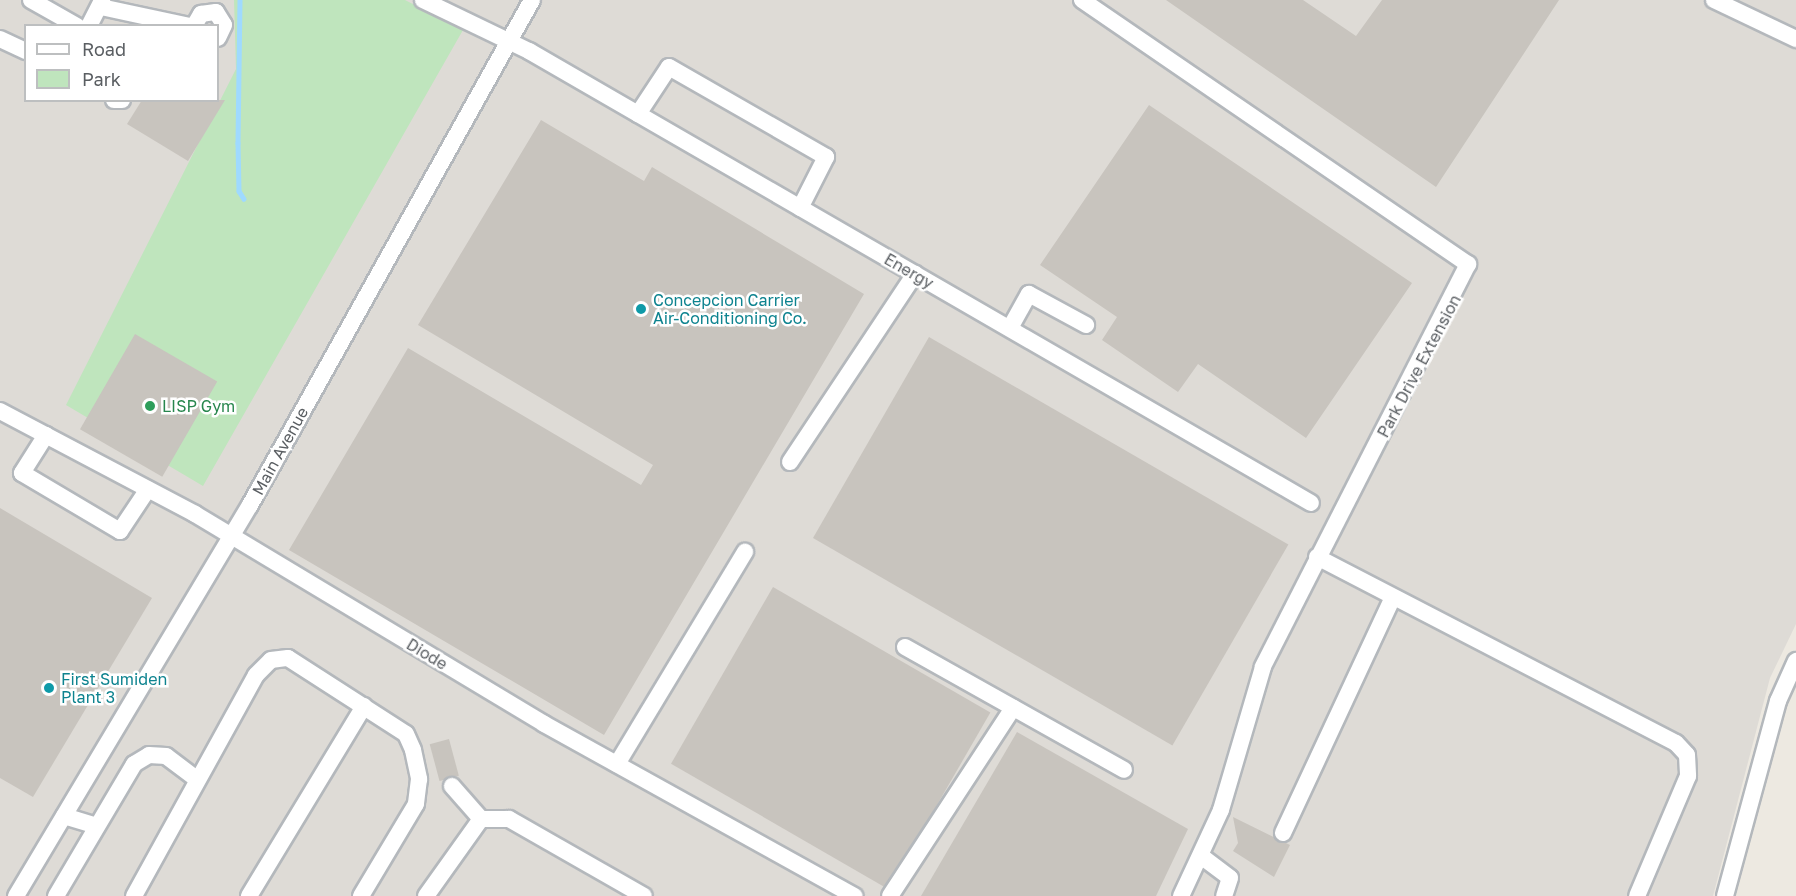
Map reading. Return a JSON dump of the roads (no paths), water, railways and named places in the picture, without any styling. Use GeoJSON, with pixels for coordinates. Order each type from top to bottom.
{"type":"FeatureCollection","features":[{"type":"Feature","properties":{"kind":"street"},"geometry":{"type":"LineString","coordinates":[[31,0],[55,6],[75,24]]}},
{"type":"Feature","properties":{"kind":"street","name":"Energy"},"geometry":{"type":"LineString","coordinates":[[423,0],[505,44],[529,51],[1311,503]]}},
{"type":"Feature","properties":{"kind":"street","name":"Main Avenue"},"geometry":{"type":"LineString","coordinates":[[16,896],[231,537],[505,44],[532,0]]}},
{"type":"Feature","properties":{"kind":"street","name":"Park Drive Extension"},"geometry":{"type":"LineString","coordinates":[[1082,0],[1468,264],[1317,557],[1263,668],[1221,810],[1181,896]]}},
{"type":"Feature","properties":{"kind":"street"},"geometry":{"type":"LineString","coordinates":[[1714,0],[1796,39]]}},
{"type":"Feature","properties":{"kind":"street"},"geometry":{"type":"LineString","coordinates":[[90,24],[101,4],[167,22]]}},
{"type":"Feature","properties":{"kind":"street"},"geometry":{"type":"LineString","coordinates":[[195,24],[201,14],[216,12],[224,25],[219,36]]}},
{"type":"Feature","properties":{"kind":"street"},"geometry":{"type":"LineString","coordinates":[[0,39],[24,50]]}},
{"type":"Feature","properties":{"kind":"street"},"geometry":{"type":"LineString","coordinates":[[638,114],[669,67],[816,151],[826,157],[800,207]]}},
{"type":"Feature","properties":{"kind":"street"},"geometry":{"type":"LineString","coordinates":[[790,462],[915,274]]}},
{"type":"Feature","properties":{"kind":"street"},"geometry":{"type":"LineString","coordinates":[[1010,328],[1029,294],[1086,325]]}},
{"type":"Feature","properties":{"kind":"street","name":"Diode"},"geometry":{"type":"LineString","coordinates":[[2,416],[46,435],[148,489],[617,765],[845,893]]}},
{"type":"Feature","properties":{"kind":"street"},"geometry":{"type":"LineString","coordinates":[[46,435],[22,473],[120,531],[148,489]]}},
{"type":"Feature","properties":{"kind":"street"},"geometry":{"type":"LineString","coordinates":[[617,765],[744,552]]}},
{"type":"Feature","properties":{"kind":"street"},"geometry":{"type":"LineString","coordinates":[[1317,557],[1676,744],[1687,755],[1688,776],[1637,896]]}},
{"type":"Feature","properties":{"kind":"street"},"geometry":{"type":"LineString","coordinates":[[1283,833],[1393,597]]}},
{"type":"Feature","properties":{"kind":"street"},"geometry":{"type":"LineString","coordinates":[[905,646],[1124,770]]}},
{"type":"Feature","properties":{"kind":"street"},"geometry":{"type":"LineString","coordinates":[[134,896],[196,779],[256,675],[271,660],[288,658],[406,734],[413,750],[419,779],[416,804],[361,896]]}},
{"type":"Feature","properties":{"kind":"street"},"geometry":{"type":"LineString","coordinates":[[1725,896],[1778,701],[1796,661]]}},
{"type":"Feature","properties":{"kind":"street"},"geometry":{"type":"LineString","coordinates":[[249,896],[364,706]]}},
{"type":"Feature","properties":{"kind":"street"},"geometry":{"type":"LineString","coordinates":[[890,896],[1013,708]]}},
{"type":"Feature","properties":{"kind":"street"},"geometry":{"type":"LineString","coordinates":[[56,896],[134,764],[149,755],[166,756],[196,779]]}},
{"type":"Feature","properties":{"kind":"street"},"geometry":{"type":"LineString","coordinates":[[452,786],[481,819],[509,819],[644,896]]}},
{"type":"Feature","properties":{"kind":"street"},"geometry":{"type":"LineString","coordinates":[[64,816],[97,826]]}},
{"type":"Feature","properties":{"kind":"street"},"geometry":{"type":"LineString","coordinates":[[426,896],[481,819]]}},
{"type":"Feature","properties":{"kind":"street"},"geometry":{"type":"LineString","coordinates":[[1201,856],[1230,878],[1224,896]]}},
{"type":"Feature","properties":{"kind":"waterway"},"geometry":{"type":"LineString","coordinates":[[240,0],[238,143],[239,191],[244,199]]}},
{"type":"Feature","properties":{"kind":"place","name":"Concepcion Carrier Air-Conditioning Co."},"geometry":{"type":"Point","coordinates":[641,309]}},
{"type":"Feature","properties":{"kind":"place","name":"LISP Gym"},"geometry":{"type":"Point","coordinates":[150,406]}},
{"type":"Feature","properties":{"kind":"place","name":"First Sumiden Plant 3"},"geometry":{"type":"Point","coordinates":[49,688]}}]}
